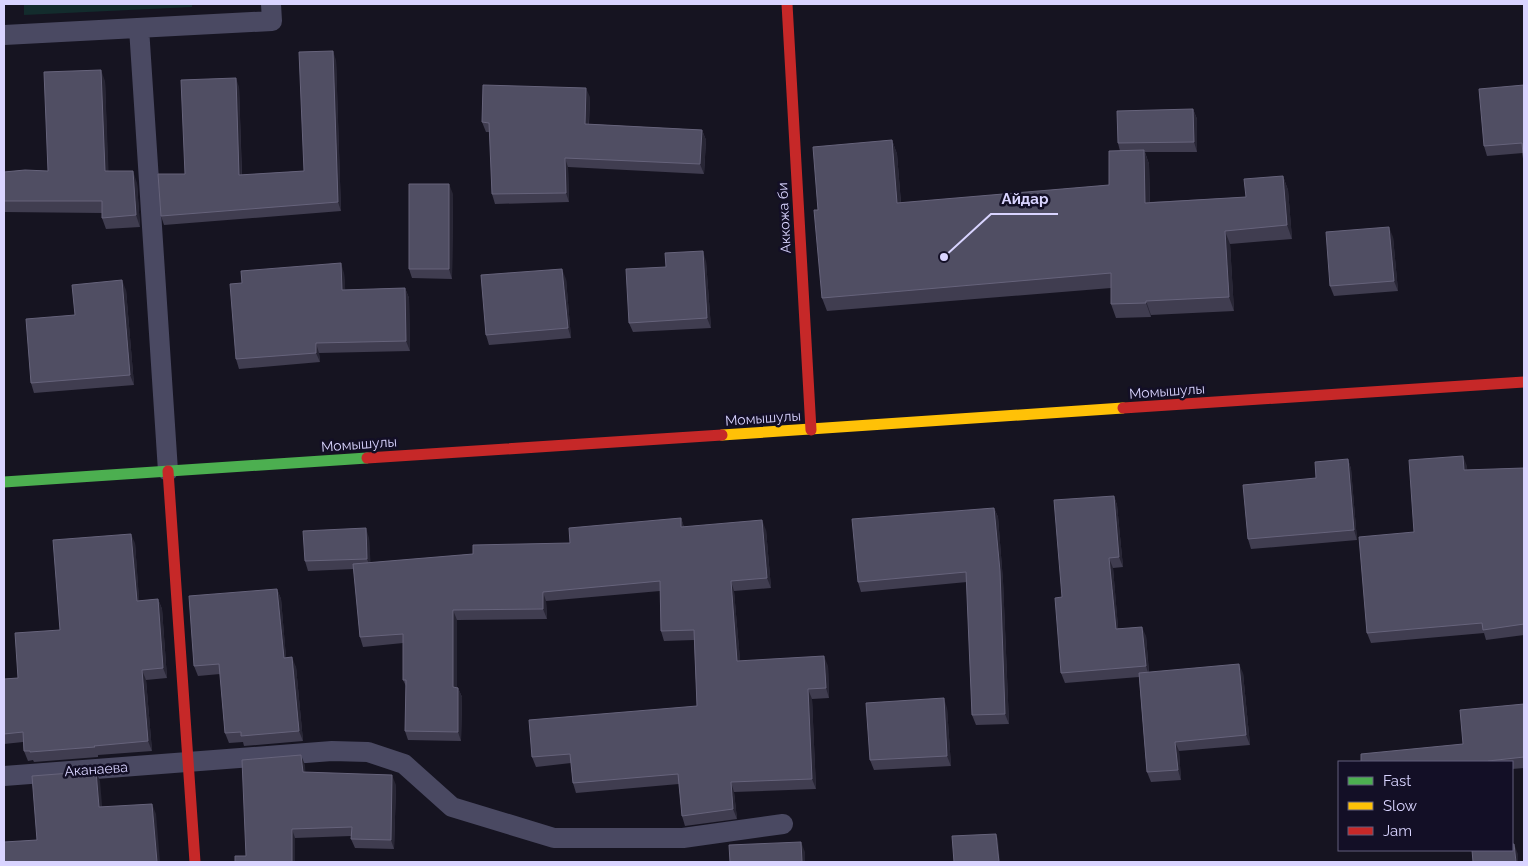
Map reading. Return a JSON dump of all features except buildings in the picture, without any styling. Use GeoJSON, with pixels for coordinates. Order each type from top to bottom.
{"type":"FeatureCollection","features":[{"type":"Feature","properties":{"kind":"main road","name":"Аккожа би"},"geometry":{"type":"LineString","coordinates":[[787,4],[811,430]]}},
{"type":"Feature","properties":{"kind":"main road","name":"Момышулы"},"geometry":{"type":"LineString","coordinates":[[4,482],[1524,382]]}},
{"type":"Feature","properties":{"kind":"main road"},"geometry":{"type":"LineString","coordinates":[[168,471],[195,862]]}},
{"type":"Feature","properties":{"kind":"lane"},"geometry":{"type":"LineString","coordinates":[[4,35],[272,21],[271,4]]}},
{"type":"Feature","properties":{"kind":"lane"},"geometry":{"type":"LineString","coordinates":[[138,28],[168,471]]}},
{"type":"Feature","properties":{"kind":"lane","name":"Аканаева"},"geometry":{"type":"LineString","coordinates":[[4,776],[332,750],[368,752],[404,764],[452,807],[554,838],[682,838],[783,824]]}},
{"type":"Feature","properties":{"kind":"green space"},"geometry":{"type":"Polygon","coordinates":[[[24,4],[192,4],[192,7],[24,15],[24,4]]]}},
{"type":"Feature","properties":{"kind":"traffic: fast"},"geometry":{"type":"LineString","coordinates":[[4,482],[367,458]]}},
{"type":"Feature","properties":{"kind":"traffic: slow"},"geometry":{"type":"LineString","coordinates":[[722,435],[1123,408]]}},
{"type":"Feature","properties":{"kind":"traffic: jam"},"geometry":{"type":"LineString","coordinates":[[787,4],[811,430]]}},
{"type":"Feature","properties":{"kind":"traffic: jam"},"geometry":{"type":"LineString","coordinates":[[1123,408],[1524,382]]}},
{"type":"Feature","properties":{"kind":"traffic: jam"},"geometry":{"type":"LineString","coordinates":[[367,458],[722,435]]}},
{"type":"Feature","properties":{"kind":"traffic: jam"},"geometry":{"type":"LineString","coordinates":[[168,471],[195,862]]}},
{"type":"Feature","properties":{"kind":"place","name":"Айдар"},"geometry":{"type":"Point","coordinates":[944,257]}}]}
